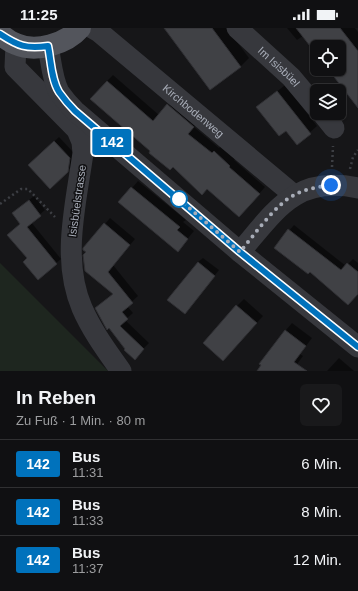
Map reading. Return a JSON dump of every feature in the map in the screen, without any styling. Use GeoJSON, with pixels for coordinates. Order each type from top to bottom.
{"type":"FeatureCollection","features":[{"type":"Feature","properties":{"kind":"main road"},"geometry":{"type":"LineString","coordinates":[[8,39],[37,47],[48,46],[69,38],[80,28]]}},
{"type":"Feature","properties":{"kind":"street","name":"Kirchbodenweg"},"geometry":{"type":"LineString","coordinates":[[92,28],[99,32],[294,195]]}},
{"type":"Feature","properties":{"kind":"street","name":"Im Isisbüel"},"geometry":{"type":"LineString","coordinates":[[237,28],[291,77],[310,100]]}},
{"type":"Feature","properties":{"kind":"street","name":"Isisbüelstrasse"},"geometry":{"type":"LineString","coordinates":[[8,39],[15,67],[77,130],[82,142],[84,153],[72,229],[71,259],[75,284],[82,306],[92,329],[120,371]]}},
{"type":"Feature","properties":{"kind":"street"},"geometry":{"type":"LineString","coordinates":[[48,46],[53,74],[58,90],[75,111],[240,252],[358,347]]}},
{"type":"Feature","properties":{"kind":"street"},"geometry":{"type":"LineString","coordinates":[[240,252],[277,208],[294,195],[311,188],[354,180]]}},
{"type":"Feature","properties":{"kind":"path"},"geometry":{"type":"LineString","coordinates":[[328,120],[332,170]]}},
{"type":"Feature","properties":{"kind":"path"},"geometry":{"type":"LineString","coordinates":[[354,180],[353,157],[358,150]]}},
{"type":"Feature","properties":{"kind":"path"},"geometry":{"type":"LineString","coordinates":[[0,204],[22,189],[28,189],[62,225],[72,229]]}},
{"type":"Feature","properties":{"kind":"shaded area"},"geometry":{"type":"Polygon","coordinates":[[[0,263],[108,371],[0,371],[0,263]]]}},
{"type":"Feature","properties":{"kind":"building"},"geometry":{"type":"Polygon","coordinates":[[[164,28],[212,28],[241,67],[210,90],[164,28]]]}},
{"type":"Feature","properties":{"kind":"building"},"geometry":{"type":"Polygon","coordinates":[[[296,28],[340,28],[358,51],[358,108],[346,92],[346,84],[340,84],[333,76],[346,76],[346,40],[310,40],[310,46],[296,28]]]}},
{"type":"Feature","properties":{"kind":"building"},"geometry":{"type":"Polygon","coordinates":[[[107,81],[153,121],[167,104],[194,127],[188,134],[212,153],[214,151],[230,166],[229,167],[260,194],[239,217],[207,189],[202,195],[173,167],[170,170],[149,153],[150,151],[90,99],[107,81]]]}},
{"type":"Feature","properties":{"kind":"building"},"geometry":{"type":"Polygon","coordinates":[[[277,91],[311,134],[297,145],[286,131],[279,136],[256,107],[277,91]]]}},
{"type":"Feature","properties":{"kind":"building"},"geometry":{"type":"Polygon","coordinates":[[[54,141],[70,158],[68,172],[50,189],[28,165],[54,141]]]}},
{"type":"Feature","properties":{"kind":"building"},"geometry":{"type":"Polygon","coordinates":[[[131,187],[180,227],[177,230],[188,239],[178,252],[118,202],[131,187]]]}},
{"type":"Feature","properties":{"kind":"building"},"geometry":{"type":"Polygon","coordinates":[[[29,200],[41,216],[27,227],[57,264],[38,280],[23,262],[27,258],[7,235],[20,224],[12,213],[29,200]]]}},
{"type":"Feature","properties":{"kind":"building"},"geometry":{"type":"Polygon","coordinates":[[[104,223],[130,245],[108,272],[133,303],[122,312],[128,319],[120,326],[144,349],[135,360],[124,350],[125,349],[109,328],[107,330],[95,308],[113,294],[85,271],[83,255],[86,252],[83,248],[104,223]]]}},
{"type":"Feature","properties":{"kind":"building"},"geometry":{"type":"Polygon","coordinates":[[[288,229],[341,270],[347,263],[358,272],[358,294],[348,305],[310,272],[308,274],[274,248],[288,229]]]}},
{"type":"Feature","properties":{"kind":"building"},"geometry":{"type":"Polygon","coordinates":[[[198,262],[215,276],[185,314],[167,300],[198,262]]]}},
{"type":"Feature","properties":{"kind":"building"},"geometry":{"type":"Polygon","coordinates":[[[236,305],[257,323],[223,361],[203,343],[236,305]]]}},
{"type":"Feature","properties":{"kind":"building"},"geometry":{"type":"Polygon","coordinates":[[[285,330],[306,346],[294,362],[307,371],[257,371],[261,365],[259,364],[285,330]]]}},
{"type":"Feature","properties":{"kind":"bus line","name":"142"},"geometry":{"type":"LineString","coordinates":[[0,34],[16,45],[25,47],[48,46],[53,74],[58,90],[75,111],[240,252],[358,347]]}},
{"type":"Feature","properties":{"kind":"route"},"geometry":{"type":"LineString","coordinates":[[179,199],[240,252],[277,208],[294,195],[311,188],[331,185]]}}]}
